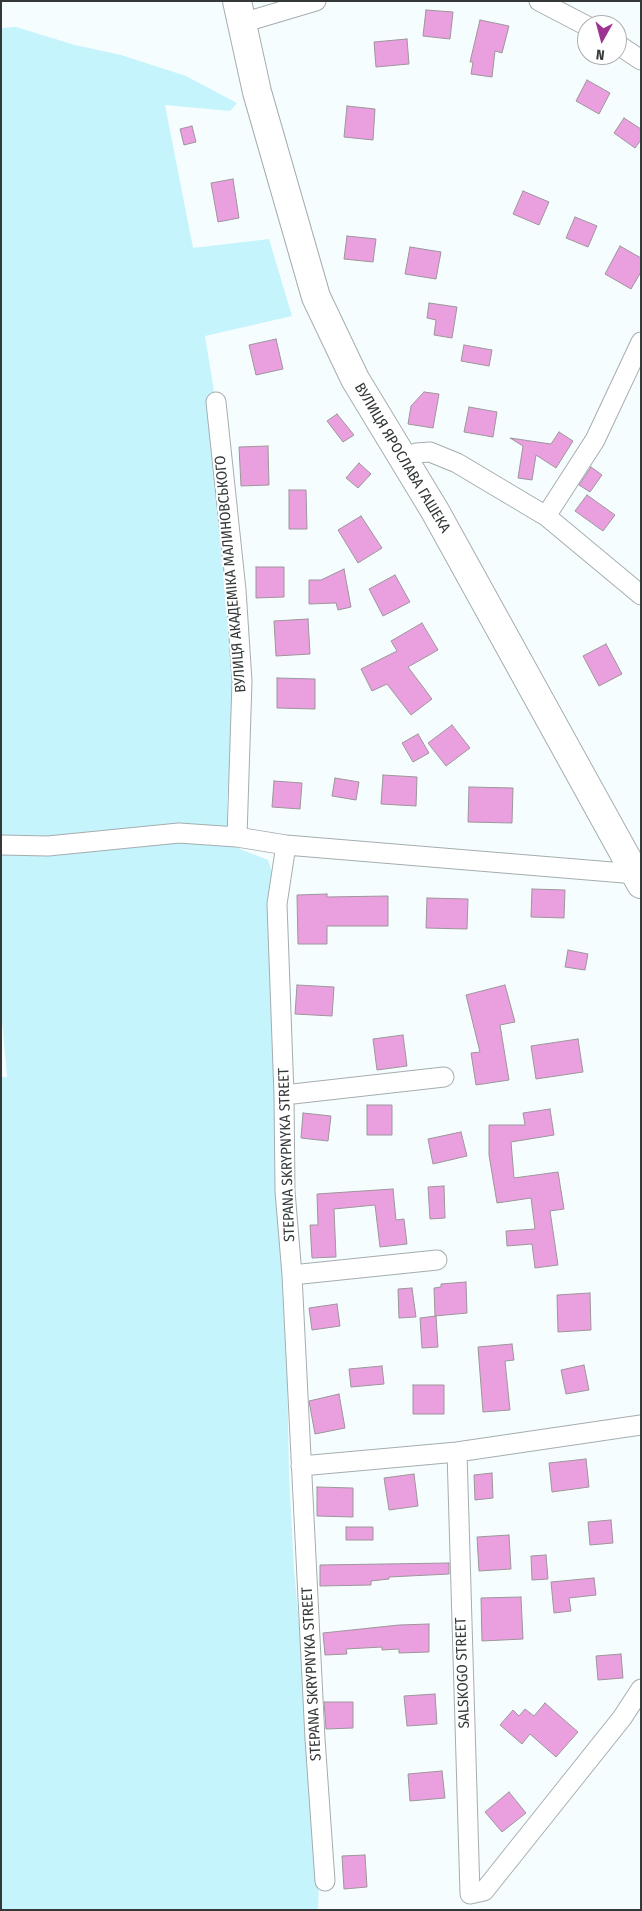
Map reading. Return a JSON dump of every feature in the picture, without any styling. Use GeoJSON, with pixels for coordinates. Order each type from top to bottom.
{"type":"FeatureCollection","features":[{"type":"Feature","properties":{"kind":"main road","name":"ВУЛИЦЯ ЯРОСЛАВА ГАШЕКА"},"geometry":{"type":"LineString","coordinates":[[240,12],[257,92],[316,297],[355,379],[435,511],[638,879]]}},
{"type":"Feature","properties":{"kind":"street"},"geometry":{"type":"LineString","coordinates":[[240,12],[316,1]]}},
{"type":"Feature","properties":{"kind":"street"},"geometry":{"type":"LineString","coordinates":[[539,1],[577,20]]}},
{"type":"Feature","properties":{"kind":"street"},"geometry":{"type":"LineString","coordinates":[[627,51],[641,60]]}},
{"type":"Feature","properties":{"kind":"street"},"geometry":{"type":"LineString","coordinates":[[546,516],[595,440],[641,342]]}},
{"type":"Feature","properties":{"kind":"street","name":"ВУЛИЦЯ АКАДЕМІКА МАЛИНОВСЬКОГО"},"geometry":{"type":"LineString","coordinates":[[216,402],[236,590],[242,682],[237,837]]}},
{"type":"Feature","properties":{"kind":"street"},"geometry":{"type":"LineString","coordinates":[[404,460],[416,453],[430,452],[457,463],[546,516],[641,595]]}},
{"type":"Feature","properties":{"kind":"street"},"geometry":{"type":"LineString","coordinates":[[1,845],[48,846],[179,833],[237,837],[286,845],[638,879]]}},
{"type":"Feature","properties":{"kind":"street","name":"STEPANA SKRYPNYKA STREET"},"geometry":{"type":"LineString","coordinates":[[286,845],[277,904],[284,1095],[285,1190],[292,1276],[315,1739],[325,1881]]}},
{"type":"Feature","properties":{"kind":"street"},"geometry":{"type":"LineString","coordinates":[[284,1095],[444,1077]]}},
{"type":"Feature","properties":{"kind":"street"},"geometry":{"type":"LineString","coordinates":[[292,1276],[438,1260]]}},
{"type":"Feature","properties":{"kind":"street"},"geometry":{"type":"LineString","coordinates":[[301,1466],[456,1452],[641,1425]]}},
{"type":"Feature","properties":{"kind":"street","name":"SALSKOGO STREET"},"geometry":{"type":"LineString","coordinates":[[456,1452],[470,1894],[484,1891],[622,1718],[641,1689]]}},
{"type":"Feature","properties":{"kind":"shaded area"},"geometry":{"type":"Polygon","coordinates":[[[16,27],[75,45],[121,55],[186,76],[237,103],[230,111],[165,105],[193,248],[269,239],[292,316],[205,336],[219,422],[235,636],[234,725],[227,799],[227,823],[231,837],[240,849],[268,860],[275,881],[274,1093],[286,1308],[289,1474],[294,1569],[320,1852],[318,1910],[1,1910],[1,1077],[7,1077],[1,1008],[1,28],[16,27]]]}},
{"type":"Feature","properties":{"kind":"building"},"geometry":{"type":"Polygon","coordinates":[[[426,10],[453,12],[450,39],[423,36],[426,10]]]}},
{"type":"Feature","properties":{"kind":"building"},"geometry":{"type":"Polygon","coordinates":[[[480,20],[509,26],[502,53],[495,51],[492,77],[471,74],[473,62],[470,62],[480,20]]]}},
{"type":"Feature","properties":{"kind":"building"},"geometry":{"type":"Polygon","coordinates":[[[407,39],[409,64],[376,67],[374,42],[407,39]]]}},
{"type":"Feature","properties":{"kind":"building"},"geometry":{"type":"Polygon","coordinates":[[[587,80],[610,93],[599,114],[576,101],[587,80]]]}},
{"type":"Feature","properties":{"kind":"building"},"geometry":{"type":"Polygon","coordinates":[[[347,106],[375,109],[373,140],[344,137],[347,106]]]}},
{"type":"Feature","properties":{"kind":"building"},"geometry":{"type":"Polygon","coordinates":[[[624,118],[641,129],[641,140],[635,148],[614,133],[624,118]]]}},
{"type":"Feature","properties":{"kind":"building"},"geometry":{"type":"Polygon","coordinates":[[[192,126],[196,142],[184,145],[180,129],[192,126]]]}},
{"type":"Feature","properties":{"kind":"building"},"geometry":{"type":"Polygon","coordinates":[[[233,179],[239,218],[218,222],[211,183],[233,179]]]}},
{"type":"Feature","properties":{"kind":"building"},"geometry":{"type":"Polygon","coordinates":[[[523,191],[549,202],[539,225],[513,214],[523,191]]]}},
{"type":"Feature","properties":{"kind":"building"},"geometry":{"type":"Polygon","coordinates":[[[575,217],[597,226],[588,247],[566,238],[575,217]]]}},
{"type":"Feature","properties":{"kind":"building"},"geometry":{"type":"Polygon","coordinates":[[[347,236],[376,239],[373,262],[344,259],[347,236]]]}},
{"type":"Feature","properties":{"kind":"building"},"geometry":{"type":"Polygon","coordinates":[[[620,246],[641,258],[641,272],[631,289],[605,274],[620,246]]]}},
{"type":"Feature","properties":{"kind":"building"},"geometry":{"type":"Polygon","coordinates":[[[410,247],[441,252],[436,279],[405,274],[410,247]]]}},
{"type":"Feature","properties":{"kind":"building"},"geometry":{"type":"Polygon","coordinates":[[[429,303],[457,307],[452,338],[434,335],[436,320],[427,318],[429,303]]]}},
{"type":"Feature","properties":{"kind":"building"},"geometry":{"type":"Polygon","coordinates":[[[276,339],[283,369],[256,375],[249,345],[276,339]]]}},
{"type":"Feature","properties":{"kind":"building"},"geometry":{"type":"Polygon","coordinates":[[[464,345],[492,350],[489,366],[461,361],[464,345]]]}},
{"type":"Feature","properties":{"kind":"building"},"geometry":{"type":"Polygon","coordinates":[[[424,392],[439,394],[433,428],[408,424],[411,406],[424,392]]]}},
{"type":"Feature","properties":{"kind":"building"},"geometry":{"type":"Polygon","coordinates":[[[469,407],[497,412],[493,437],[464,432],[469,407]]]}},
{"type":"Feature","properties":{"kind":"building"},"geometry":{"type":"Polygon","coordinates":[[[337,414],[354,435],[343,442],[327,421],[337,414]]]}},
{"type":"Feature","properties":{"kind":"building"},"geometry":{"type":"Polygon","coordinates":[[[559,432],[573,441],[556,468],[536,455],[532,480],[518,478],[523,446],[510,438],[551,444],[559,432]]]}},
{"type":"Feature","properties":{"kind":"building"},"geometry":{"type":"Polygon","coordinates":[[[268,446],[269,485],[241,486],[239,447],[268,446]]]}},
{"type":"Feature","properties":{"kind":"building"},"geometry":{"type":"Polygon","coordinates":[[[359,463],[371,474],[358,488],[346,478],[359,463]]]}},
{"type":"Feature","properties":{"kind":"building"},"geometry":{"type":"Polygon","coordinates":[[[591,467],[602,475],[590,492],[579,485],[591,467]]]}},
{"type":"Feature","properties":{"kind":"building"},"geometry":{"type":"Polygon","coordinates":[[[289,490],[306,490],[307,529],[289,529],[289,490]]]}},
{"type":"Feature","properties":{"kind":"building"},"geometry":{"type":"Polygon","coordinates":[[[587,495],[615,515],[603,531],[575,511],[587,495]]]}},
{"type":"Feature","properties":{"kind":"building"},"geometry":{"type":"Polygon","coordinates":[[[361,516],[382,548],[358,563],[338,530],[361,516]]]}},
{"type":"Feature","properties":{"kind":"building"},"geometry":{"type":"Polygon","coordinates":[[[256,567],[284,567],[284,597],[256,598],[256,567]]]}},
{"type":"Feature","properties":{"kind":"building"},"geometry":{"type":"Polygon","coordinates":[[[344,569],[351,607],[338,610],[336,603],[309,604],[309,580],[321,580],[344,569]]]}},
{"type":"Feature","properties":{"kind":"building"},"geometry":{"type":"Polygon","coordinates":[[[395,575],[410,602],[383,616],[369,589],[395,575]]]}},
{"type":"Feature","properties":{"kind":"building"},"geometry":{"type":"Polygon","coordinates":[[[308,619],[310,654],[276,656],[274,621],[308,619]]]}},
{"type":"Feature","properties":{"kind":"building"},"geometry":{"type":"Polygon","coordinates":[[[422,623],[438,650],[408,667],[432,699],[411,715],[387,684],[372,691],[361,669],[397,651],[391,641],[422,623]]]}},
{"type":"Feature","properties":{"kind":"building"},"geometry":{"type":"Polygon","coordinates":[[[606,644],[622,674],[599,686],[583,656],[606,644]]]}},
{"type":"Feature","properties":{"kind":"building"},"geometry":{"type":"Polygon","coordinates":[[[277,678],[315,679],[315,709],[277,708],[277,678]]]}},
{"type":"Feature","properties":{"kind":"building"},"geometry":{"type":"Polygon","coordinates":[[[452,725],[470,748],[446,766],[428,743],[452,725]]]}},
{"type":"Feature","properties":{"kind":"building"},"geometry":{"type":"Polygon","coordinates":[[[418,734],[429,753],[413,762],[402,743],[418,734]]]}},
{"type":"Feature","properties":{"kind":"building"},"geometry":{"type":"Polygon","coordinates":[[[383,775],[417,777],[416,806],[381,804],[383,775]]]}},
{"type":"Feature","properties":{"kind":"building"},"geometry":{"type":"Polygon","coordinates":[[[335,778],[359,782],[356,800],[332,796],[335,778]]]}},
{"type":"Feature","properties":{"kind":"building"},"geometry":{"type":"Polygon","coordinates":[[[274,781],[302,783],[300,809],[272,807],[274,781]]]}},
{"type":"Feature","properties":{"kind":"building"},"geometry":{"type":"Polygon","coordinates":[[[469,787],[513,788],[512,823],[468,822],[469,787]]]}},
{"type":"Feature","properties":{"kind":"building"},"geometry":{"type":"Polygon","coordinates":[[[532,889],[565,890],[564,918],[531,917],[532,889]]]}},
{"type":"Feature","properties":{"kind":"building"},"geometry":{"type":"Polygon","coordinates":[[[327,894],[327,897],[388,896],[388,926],[327,926],[327,944],[298,944],[297,895],[327,894]]]}},
{"type":"Feature","properties":{"kind":"building"},"geometry":{"type":"Polygon","coordinates":[[[427,898],[468,899],[467,929],[426,928],[427,898]]]}},
{"type":"Feature","properties":{"kind":"building"},"geometry":{"type":"Polygon","coordinates":[[[568,950],[588,954],[585,970],[565,967],[568,950]]]}},
{"type":"Feature","properties":{"kind":"building"},"geometry":{"type":"Polygon","coordinates":[[[297,985],[334,987],[332,1016],[295,1014],[297,985]]]}},
{"type":"Feature","properties":{"kind":"building"},"geometry":{"type":"Polygon","coordinates":[[[505,985],[515,1022],[500,1025],[509,1080],[476,1085],[471,1053],[480,1052],[466,995],[505,985]]]}},
{"type":"Feature","properties":{"kind":"building"},"geometry":{"type":"Polygon","coordinates":[[[403,1035],[407,1066],[377,1070],[373,1039],[403,1035]]]}},
{"type":"Feature","properties":{"kind":"building"},"geometry":{"type":"Polygon","coordinates":[[[578,1039],[583,1072],[536,1079],[531,1046],[578,1039]]]}},
{"type":"Feature","properties":{"kind":"building"},"geometry":{"type":"Polygon","coordinates":[[[367,1105],[392,1105],[392,1135],[367,1135],[367,1105]]]}},
{"type":"Feature","properties":{"kind":"building"},"geometry":{"type":"Polygon","coordinates":[[[550,1109],[554,1135],[511,1142],[514,1178],[558,1172],[564,1209],[550,1211],[558,1265],[535,1268],[532,1244],[507,1246],[506,1231],[535,1229],[531,1198],[497,1203],[489,1155],[489,1125],[525,1125],[523,1113],[550,1109]]]}},
{"type":"Feature","properties":{"kind":"building"},"geometry":{"type":"Polygon","coordinates":[[[303,1113],[331,1116],[328,1141],[301,1138],[303,1113]]]}},
{"type":"Feature","properties":{"kind":"building"},"geometry":{"type":"Polygon","coordinates":[[[461,1132],[467,1156],[433,1164],[428,1139],[461,1132]]]}},
{"type":"Feature","properties":{"kind":"building"},"geometry":{"type":"Polygon","coordinates":[[[444,1186],[445,1218],[430,1219],[428,1187],[444,1186]]]}},
{"type":"Feature","properties":{"kind":"building"},"geometry":{"type":"Polygon","coordinates":[[[393,1189],[396,1220],[404,1219],[407,1244],[380,1247],[375,1205],[334,1209],[336,1257],[312,1258],[310,1225],[318,1225],[317,1194],[393,1189]]]}},
{"type":"Feature","properties":{"kind":"building"},"geometry":{"type":"Polygon","coordinates":[[[466,1282],[467,1313],[435,1316],[434,1288],[441,1287],[441,1284],[466,1282]]]}},
{"type":"Feature","properties":{"kind":"building"},"geometry":{"type":"Polygon","coordinates":[[[412,1288],[416,1317],[399,1318],[398,1289],[412,1288]]]}},
{"type":"Feature","properties":{"kind":"building"},"geometry":{"type":"Polygon","coordinates":[[[590,1293],[591,1330],[558,1332],[557,1295],[590,1293]]]}},
{"type":"Feature","properties":{"kind":"building"},"geometry":{"type":"Polygon","coordinates":[[[337,1304],[340,1326],[312,1330],[309,1308],[337,1304]]]}},
{"type":"Feature","properties":{"kind":"building"},"geometry":{"type":"Polygon","coordinates":[[[436,1316],[438,1347],[422,1348],[420,1318],[436,1316]]]}},
{"type":"Feature","properties":{"kind":"building"},"geometry":{"type":"Polygon","coordinates":[[[512,1344],[514,1360],[505,1361],[510,1410],[483,1412],[478,1347],[512,1344]]]}},
{"type":"Feature","properties":{"kind":"building"},"geometry":{"type":"Polygon","coordinates":[[[584,1365],[589,1390],[566,1394],[561,1370],[584,1365]]]}},
{"type":"Feature","properties":{"kind":"building"},"geometry":{"type":"Polygon","coordinates":[[[382,1366],[384,1384],[351,1387],[349,1369],[382,1366]]]}},
{"type":"Feature","properties":{"kind":"building"},"geometry":{"type":"Polygon","coordinates":[[[413,1385],[444,1385],[444,1414],[413,1414],[413,1385]]]}},
{"type":"Feature","properties":{"kind":"building"},"geometry":{"type":"Polygon","coordinates":[[[339,1394],[345,1428],[315,1434],[309,1401],[339,1394]]]}},
{"type":"Feature","properties":{"kind":"building"},"geometry":{"type":"Polygon","coordinates":[[[586,1459],[589,1487],[552,1492],[549,1463],[586,1459]]]}},
{"type":"Feature","properties":{"kind":"building"},"geometry":{"type":"Polygon","coordinates":[[[492,1473],[493,1498],[475,1500],[474,1475],[492,1473]]]}},
{"type":"Feature","properties":{"kind":"building"},"geometry":{"type":"Polygon","coordinates":[[[414,1474],[418,1506],[389,1510],[384,1478],[414,1474]]]}},
{"type":"Feature","properties":{"kind":"building"},"geometry":{"type":"Polygon","coordinates":[[[317,1487],[353,1488],[353,1517],[317,1516],[317,1487]]]}},
{"type":"Feature","properties":{"kind":"building"},"geometry":{"type":"Polygon","coordinates":[[[611,1520],[613,1543],[590,1545],[588,1522],[611,1520]]]}},
{"type":"Feature","properties":{"kind":"building"},"geometry":{"type":"Polygon","coordinates":[[[346,1527],[373,1527],[373,1540],[346,1540],[346,1527]]]}},
{"type":"Feature","properties":{"kind":"building"},"geometry":{"type":"Polygon","coordinates":[[[509,1535],[511,1569],[479,1571],[477,1537],[509,1535]]]}},
{"type":"Feature","properties":{"kind":"building"},"geometry":{"type":"Polygon","coordinates":[[[546,1555],[548,1579],[532,1580],[531,1556],[546,1555]]]}},
{"type":"Feature","properties":{"kind":"building"},"geometry":{"type":"Polygon","coordinates":[[[449,1563],[449,1574],[389,1577],[389,1579],[371,1581],[371,1585],[320,1586],[320,1565],[449,1563]]]}},
{"type":"Feature","properties":{"kind":"building"},"geometry":{"type":"Polygon","coordinates":[[[594,1578],[596,1595],[569,1598],[571,1611],[554,1613],[551,1582],[594,1578]]]}},
{"type":"Feature","properties":{"kind":"building"},"geometry":{"type":"Polygon","coordinates":[[[521,1597],[523,1639],[482,1641],[481,1598],[521,1597]]]}},
{"type":"Feature","properties":{"kind":"building"},"geometry":{"type":"Polygon","coordinates":[[[429,1624],[429,1652],[399,1653],[399,1649],[382,1650],[382,1647],[346,1649],[347,1654],[325,1655],[323,1633],[399,1625],[429,1624]]]}},
{"type":"Feature","properties":{"kind":"building"},"geometry":{"type":"Polygon","coordinates":[[[621,1654],[623,1678],[598,1680],[596,1656],[621,1654]]]}},
{"type":"Feature","properties":{"kind":"building"},"geometry":{"type":"Polygon","coordinates":[[[435,1694],[437,1724],[407,1726],[404,1696],[435,1694]]]}},
{"type":"Feature","properties":{"kind":"building"},"geometry":{"type":"Polygon","coordinates":[[[324,1702],[353,1702],[353,1728],[326,1729],[324,1702]]]}},
{"type":"Feature","properties":{"kind":"building"},"geometry":{"type":"Polygon","coordinates":[[[545,1703],[578,1732],[556,1757],[530,1734],[522,1744],[500,1725],[513,1710],[519,1716],[525,1709],[534,1716],[545,1703]]]}},
{"type":"Feature","properties":{"kind":"building"},"geometry":{"type":"Polygon","coordinates":[[[442,1771],[445,1798],[410,1801],[408,1774],[442,1771]]]}},
{"type":"Feature","properties":{"kind":"building"},"geometry":{"type":"Polygon","coordinates":[[[509,1792],[526,1813],[502,1832],[485,1812],[509,1792]]]}},
{"type":"Feature","properties":{"kind":"building"},"geometry":{"type":"Polygon","coordinates":[[[365,1855],[367,1887],[344,1889],[342,1856],[365,1855]]]}}]}
